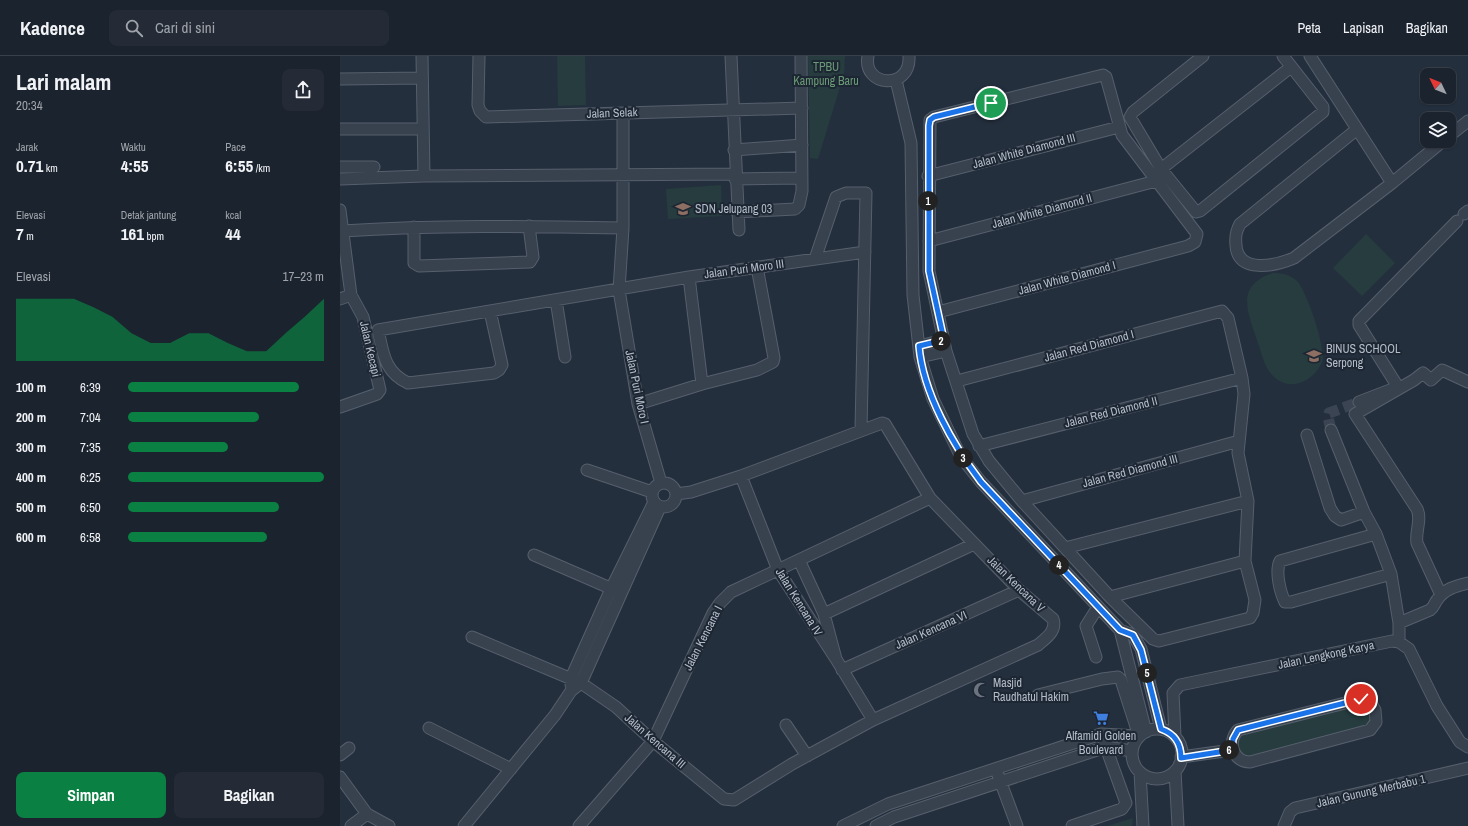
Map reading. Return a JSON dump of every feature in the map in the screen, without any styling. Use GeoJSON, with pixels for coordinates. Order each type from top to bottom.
{"type":"FeatureCollection","features":[{"type":"Feature","properties":{"kind":"street"},"geometry":{"type":"LineString","coordinates":[[422,56],[424,176]]}},
{"type":"Feature","properties":{"kind":"street","name":"Jalan Selak"},"geometry":{"type":"LineString","coordinates":[[479,56],[478,105],[480,111],[486,117],[802,108]]}},
{"type":"Feature","properties":{"kind":"street"},"geometry":{"type":"LineString","coordinates":[[731,56],[735,177],[739,230]]}},
{"type":"Feature","properties":{"kind":"street"},"geometry":{"type":"LineString","coordinates":[[794,219],[802,191],[801,56]]}},
{"type":"Feature","properties":{"kind":"street"},"geometry":{"type":"LineString","coordinates":[[868,56],[868,67],[876,78],[890,81],[896,80],[907,70],[910,56]]}},
{"type":"Feature","properties":{"kind":"street"},"geometry":{"type":"LineString","coordinates":[[1203,56],[1130,117],[1161,169],[1194,211],[1198,212],[1324,110],[1283,56]]}},
{"type":"Feature","properties":{"kind":"street"},"geometry":{"type":"LineString","coordinates":[[1310,56],[1356,130],[1392,183]]}},
{"type":"Feature","properties":{"kind":"street"},"geometry":{"type":"LineString","coordinates":[[1161,169],[1292,67]]}},
{"type":"Feature","properties":{"kind":"street"},"geometry":{"type":"LineString","coordinates":[[1156,181],[1128,144],[1119,126],[1106,77],[1103,75],[934,117],[930,120],[928,176],[929,271],[945,346],[973,434],[989,461],[1022,501],[1110,597],[1153,639],[1159,641],[1250,618],[1255,607],[1255,600],[1245,561],[1248,501],[1238,453],[1244,409],[1242,378]]}},
{"type":"Feature","properties":{"kind":"street"},"geometry":{"type":"LineString","coordinates":[[340,79],[422,78]]}},
{"type":"Feature","properties":{"kind":"street"},"geometry":{"type":"LineString","coordinates":[[896,80],[911,143],[913,295],[919,351],[933,399],[961,456],[981,482],[1120,630],[1134,637],[1141,649],[1161,729]]}},
{"type":"Feature","properties":{"kind":"street","name":"Jalan Puri Moro I"},"geometry":{"type":"LineString","coordinates":[[623,113],[623,228],[621,290],[638,404],[661,483]]}},
{"type":"Feature","properties":{"kind":"street"},"geometry":{"type":"LineString","coordinates":[[1456,130],[1468,121]]}},
{"type":"Feature","properties":{"kind":"street","name":"Jalan White Diamond III"},"geometry":{"type":"LineString","coordinates":[[928,176],[1119,126]]}},
{"type":"Feature","properties":{"kind":"street"},"geometry":{"type":"LineString","coordinates":[[340,129],[423,129]]}},
{"type":"Feature","properties":{"kind":"street"},"geometry":{"type":"LineString","coordinates":[[1356,130],[1240,224],[1235,236],[1236,253],[1239,259],[1246,264],[1270,264],[1294,258],[1392,183],[1434,148]]}},
{"type":"Feature","properties":{"kind":"street"},"geometry":{"type":"LineString","coordinates":[[734,150],[802,146]]}},
{"type":"Feature","properties":{"kind":"street"},"geometry":{"type":"LineString","coordinates":[[340,167],[374,167]]}},
{"type":"Feature","properties":{"kind":"street"},"geometry":{"type":"LineString","coordinates":[[340,179],[424,176],[802,178]]}},
{"type":"Feature","properties":{"kind":"street","name":"Jalan White Diamond II"},"geometry":{"type":"LineString","coordinates":[[929,241],[1156,181]]}},
{"type":"Feature","properties":{"kind":"street","name":"Jalan White Diamond I"},"geometry":{"type":"LineString","coordinates":[[938,312],[1188,246],[1195,242],[1197,234],[1156,181]]}},
{"type":"Feature","properties":{"kind":"street"},"geometry":{"type":"LineString","coordinates":[[815,259],[836,197],[846,193],[866,193],[861,430]]}},
{"type":"Feature","properties":{"kind":"street"},"geometry":{"type":"LineString","coordinates":[[737,212],[798,208]]}},
{"type":"Feature","properties":{"kind":"street","name":"Jalan Kecapi"},"geometry":{"type":"LineString","coordinates":[[340,210],[345,297],[363,317],[380,390],[377,394],[340,407]]}},
{"type":"Feature","properties":{"kind":"street"},"geometry":{"type":"LineString","coordinates":[[1359,402],[1398,387],[1359,325],[1359,321],[1463,215]]}},
{"type":"Feature","properties":{"kind":"street"},"geometry":{"type":"LineString","coordinates":[[342,238],[414,226],[623,228]]}},
{"type":"Feature","properties":{"kind":"street"},"geometry":{"type":"LineString","coordinates":[[414,226],[414,263],[416,265],[530,262],[533,257],[529,226]]}},
{"type":"Feature","properties":{"kind":"street","name":"Jalan Puri Moro III"},"geometry":{"type":"LineString","coordinates":[[490,311],[502,365],[499,370],[494,373],[408,383],[401,380],[386,364],[378,330],[490,311],[556,300],[621,290],[689,277],[865,252]]}},
{"type":"Feature","properties":{"kind":"street"},"geometry":{"type":"LineString","coordinates":[[638,404],[702,384],[757,370],[773,362],[774,358],[757,267]]}},
{"type":"Feature","properties":{"kind":"street"},"geometry":{"type":"LineString","coordinates":[[689,277],[702,384]]}},
{"type":"Feature","properties":{"kind":"street"},"geometry":{"type":"LineString","coordinates":[[556,300],[565,358]]}},
{"type":"Feature","properties":{"kind":"street","name":"Jalan Red Diamond I"},"geometry":{"type":"LineString","coordinates":[[957,381],[1222,311],[1228,318],[1242,378]]}},
{"type":"Feature","properties":{"kind":"street"},"geometry":{"type":"LineString","coordinates":[[919,351],[945,346]]}},
{"type":"Feature","properties":{"kind":"street"},"geometry":{"type":"LineString","coordinates":[[1441,595],[1417,543],[1416,537],[1419,514],[1417,509],[1355,414],[1414,380],[1423,373],[1431,380],[1442,370],[1468,382]]}},
{"type":"Feature","properties":{"kind":"street","name":"Jalan Red Diamond II"},"geometry":{"type":"LineString","coordinates":[[979,446],[1242,378]]}},
{"type":"Feature","properties":{"kind":"street","name":"Jalan Kencana V"},"geometry":{"type":"LineString","coordinates":[[679,495],[741,476],[878,423],[885,424],[930,498],[1019,590],[1053,619],[1054,628],[1049,636],[1038,645],[873,720],[807,756],[734,800],[729,800]]}},
{"type":"Feature","properties":{"kind":"street"},"geometry":{"type":"LineString","coordinates":[[1331,430],[1364,512],[1376,534],[1391,574],[1398,620],[1399,642],[1409,649],[1436,706],[1460,742],[1468,748]]}},
{"type":"Feature","properties":{"kind":"street"},"geometry":{"type":"LineString","coordinates":[[1307,435],[1330,508],[1335,516],[1341,520],[1364,512]]}},
{"type":"Feature","properties":{"kind":"street","name":"Jalan Red Diamond III"},"geometry":{"type":"LineString","coordinates":[[1022,501],[1239,441]]}},
{"type":"Feature","properties":{"kind":"street"},"geometry":{"type":"LineString","coordinates":[[464,826],[555,715],[571,691],[656,500],[656,486],[661,483],[671,485],[679,495],[672,504],[666,507],[656,500],[587,470]]}},
{"type":"Feature","properties":{"kind":"street","name":"Jalan Kencana IV"},"geometry":{"type":"LineString","coordinates":[[741,476],[778,570],[836,659],[873,720]]}},
{"type":"Feature","properties":{"kind":"street","name":"Jalan Kencana I"},"geometry":{"type":"LineString","coordinates":[[579,826],[653,741],[713,613],[720,603],[732,592],[930,498]]}},
{"type":"Feature","properties":{"kind":"street"},"geometry":{"type":"LineString","coordinates":[[1065,548],[1248,501]]}},
{"type":"Feature","properties":{"kind":"street"},"geometry":{"type":"LineString","coordinates":[[1376,534],[1280,561],[1277,567],[1282,597],[1285,602],[1291,602],[1391,574]]}},
{"type":"Feature","properties":{"kind":"street"},"geometry":{"type":"LineString","coordinates":[[824,614],[974,544]]}},
{"type":"Feature","properties":{"kind":"street"},"geometry":{"type":"LineString","coordinates":[[534,555],[616,591]]}},
{"type":"Feature","properties":{"kind":"street","name":"Jalan Kencana IV"},"geometry":{"type":"LineString","coordinates":[[799,560],[824,614],[836,659]]}},
{"type":"Feature","properties":{"kind":"street"},"geometry":{"type":"LineString","coordinates":[[1110,597],[1245,561]]}},
{"type":"Feature","properties":{"kind":"street"},"geometry":{"type":"LineString","coordinates":[[1398,620],[1430,610],[1434,607],[1441,595],[1449,589],[1468,582]]}},
{"type":"Feature","properties":{"kind":"street","name":"Jalan Kencana VI"},"geometry":{"type":"LineString","coordinates":[[842,670],[1019,590]]}},
{"type":"Feature","properties":{"kind":"street"},"geometry":{"type":"LineString","coordinates":[[1096,657],[1086,626],[1098,607]]}},
{"type":"Feature","properties":{"kind":"street"},"geometry":{"type":"LineString","coordinates":[[1120,630],[1132,680],[1142,734]]}},
{"type":"Feature","properties":{"kind":"street","name":"Jalan Kencana III"},"geometry":{"type":"LineString","coordinates":[[472,637],[576,680],[616,707],[653,741],[724,799],[729,800]]}},
{"type":"Feature","properties":{"kind":"street","name":"Jalan Lengkong Karya"},"geometry":{"type":"LineString","coordinates":[[1175,736],[1173,692],[1180,685],[1392,641],[1399,642]]}},
{"type":"Feature","properties":{"kind":"street"},"geometry":{"type":"LineString","coordinates":[[1038,695],[1102,679],[1118,677],[1121,680],[1142,734]]}},
{"type":"Feature","properties":{"kind":"street"},"geometry":{"type":"LineString","coordinates":[[1132,680],[1148,677]]}},
{"type":"Feature","properties":{"kind":"street"},"geometry":{"type":"LineString","coordinates":[[1361,699],[1370,702],[1375,710],[1376,722],[1370,730],[1250,762],[1244,762],[1236,756],[1232,750],[1233,739],[1238,730],[1361,699]]}},
{"type":"Feature","properties":{"kind":"street"},"geometry":{"type":"LineString","coordinates":[[786,725],[807,756]]}},
{"type":"Feature","properties":{"kind":"street"},"geometry":{"type":"LineString","coordinates":[[429,728],[511,769]]}},
{"type":"Feature","properties":{"kind":"street"},"geometry":{"type":"LineString","coordinates":[[843,826],[888,804],[1101,734],[1142,734],[1161,729],[1175,736],[1181,750],[1181,758],[1175,771],[1178,826]]}},
{"type":"Feature","properties":{"kind":"street"},"geometry":{"type":"LineString","coordinates":[[1072,826],[1124,807],[1126,803],[1101,734]]}},
{"type":"Feature","properties":{"kind":"street"},"geometry":{"type":"LineString","coordinates":[[1142,734],[1135,742],[1132,751],[1133,761],[1140,772],[1153,779],[1168,776],[1175,771]]}},
{"type":"Feature","properties":{"kind":"street"},"geometry":{"type":"LineString","coordinates":[[876,826],[895,822],[1000,782],[1106,747],[1132,751]]}},
{"type":"Feature","properties":{"kind":"street"},"geometry":{"type":"LineString","coordinates":[[1181,758],[1232,750]]}},
{"type":"Feature","properties":{"kind":"street"},"geometry":{"type":"LineString","coordinates":[[996,768],[1017,826]]}},
{"type":"Feature","properties":{"kind":"street","name":"Jalan Gunung Merbabu 1"},"geometry":{"type":"LineString","coordinates":[[1284,826],[1287,816],[1295,808],[1468,768]]}},
{"type":"Feature","properties":{"kind":"street"},"geometry":{"type":"LineString","coordinates":[[1140,772],[1143,826]]}},
{"type":"Feature","properties":{"kind":"street"},"geometry":{"type":"LineString","coordinates":[[340,777],[367,814],[388,825]]}},
{"type":"Feature","properties":{"kind":"street"},"geometry":{"type":"LineString","coordinates":[[888,804],[895,822]]}},
{"type":"Feature","properties":{"kind":"street"},"geometry":{"type":"LineString","coordinates":[[352,826],[367,814]]}},
{"type":"Feature","properties":{"kind":"green space"},"geometry":{"type":"Polygon","coordinates":[[[557,56],[585,56],[586,105],[558,106],[557,56]]]}},
{"type":"Feature","properties":{"kind":"green space","name":"TPBU Kampung Baru"},"geometry":{"type":"Polygon","coordinates":[[[808,56],[845,56],[844,74],[818,159],[810,158],[808,56]]]}},
{"type":"Feature","properties":{"kind":"green space"},"geometry":{"type":"Polygon","coordinates":[[[721,185],[722,216],[668,219],[666,189],[721,185]]]}},
{"type":"Feature","properties":{"kind":"green space"},"geometry":{"type":"Polygon","coordinates":[[[1366,234],[1395,263],[1362,296],[1333,268],[1366,234]]]}},
{"type":"Feature","properties":{"kind":"green space"},"geometry":{"type":"Polygon","coordinates":[[[1273,273],[1291,276],[1300,285],[1310,306],[1319,333],[1323,355],[1322,362],[1313,375],[1294,384],[1287,384],[1280,381],[1267,369],[1248,311],[1248,293],[1253,285],[1273,273]]]}},
{"type":"Feature","properties":{"kind":"green space"},"geometry":{"type":"Polygon","coordinates":[[[1363,694],[1375,703],[1375,728],[1254,766],[1236,765],[1229,755],[1229,742],[1237,726],[1363,694]]]}},
{"type":"Feature","properties":{"kind":"green space"},"geometry":{"type":"Polygon","coordinates":[[[1133,818],[1132,826],[1107,826],[1133,818]]]}},
{"type":"Feature","properties":{"kind":"tunnel"},"geometry":{"type":"LineString","coordinates":[[1331,430],[1328,417],[1329,413],[1359,402]]}},
{"type":"Feature","properties":{"kind":"place","name":"SDN Jelupang 03"},"geometry":{"type":"Point","coordinates":[683,209]}},
{"type":"Feature","properties":{"kind":"place","name":"BINUS SCHOOL Serpong"},"geometry":{"type":"Point","coordinates":[1314,356]}},
{"type":"Feature","properties":{"kind":"place","name":"Masjid Raudhatul Hakim"},"geometry":{"type":"Point","coordinates":[981,690]}},
{"type":"Feature","properties":{"kind":"place","name":"Alfamidi Golden Boulevard"},"geometry":{"type":"Point","coordinates":[1101,718]}},
{"type":"Feature","properties":{"kind":"route"},"geometry":{"type":"LineString","coordinates":[[991,103],[934,117],[930,120],[929,126],[929,271],[944,340],[919,346],[920,357],[933,399],[961,456],[981,482],[1120,630],[1133,635],[1141,650],[1161,729],[1175,736],[1181,750],[1181,758],[1232,750],[1234,734],[1238,730],[1361,699]]}}]}
